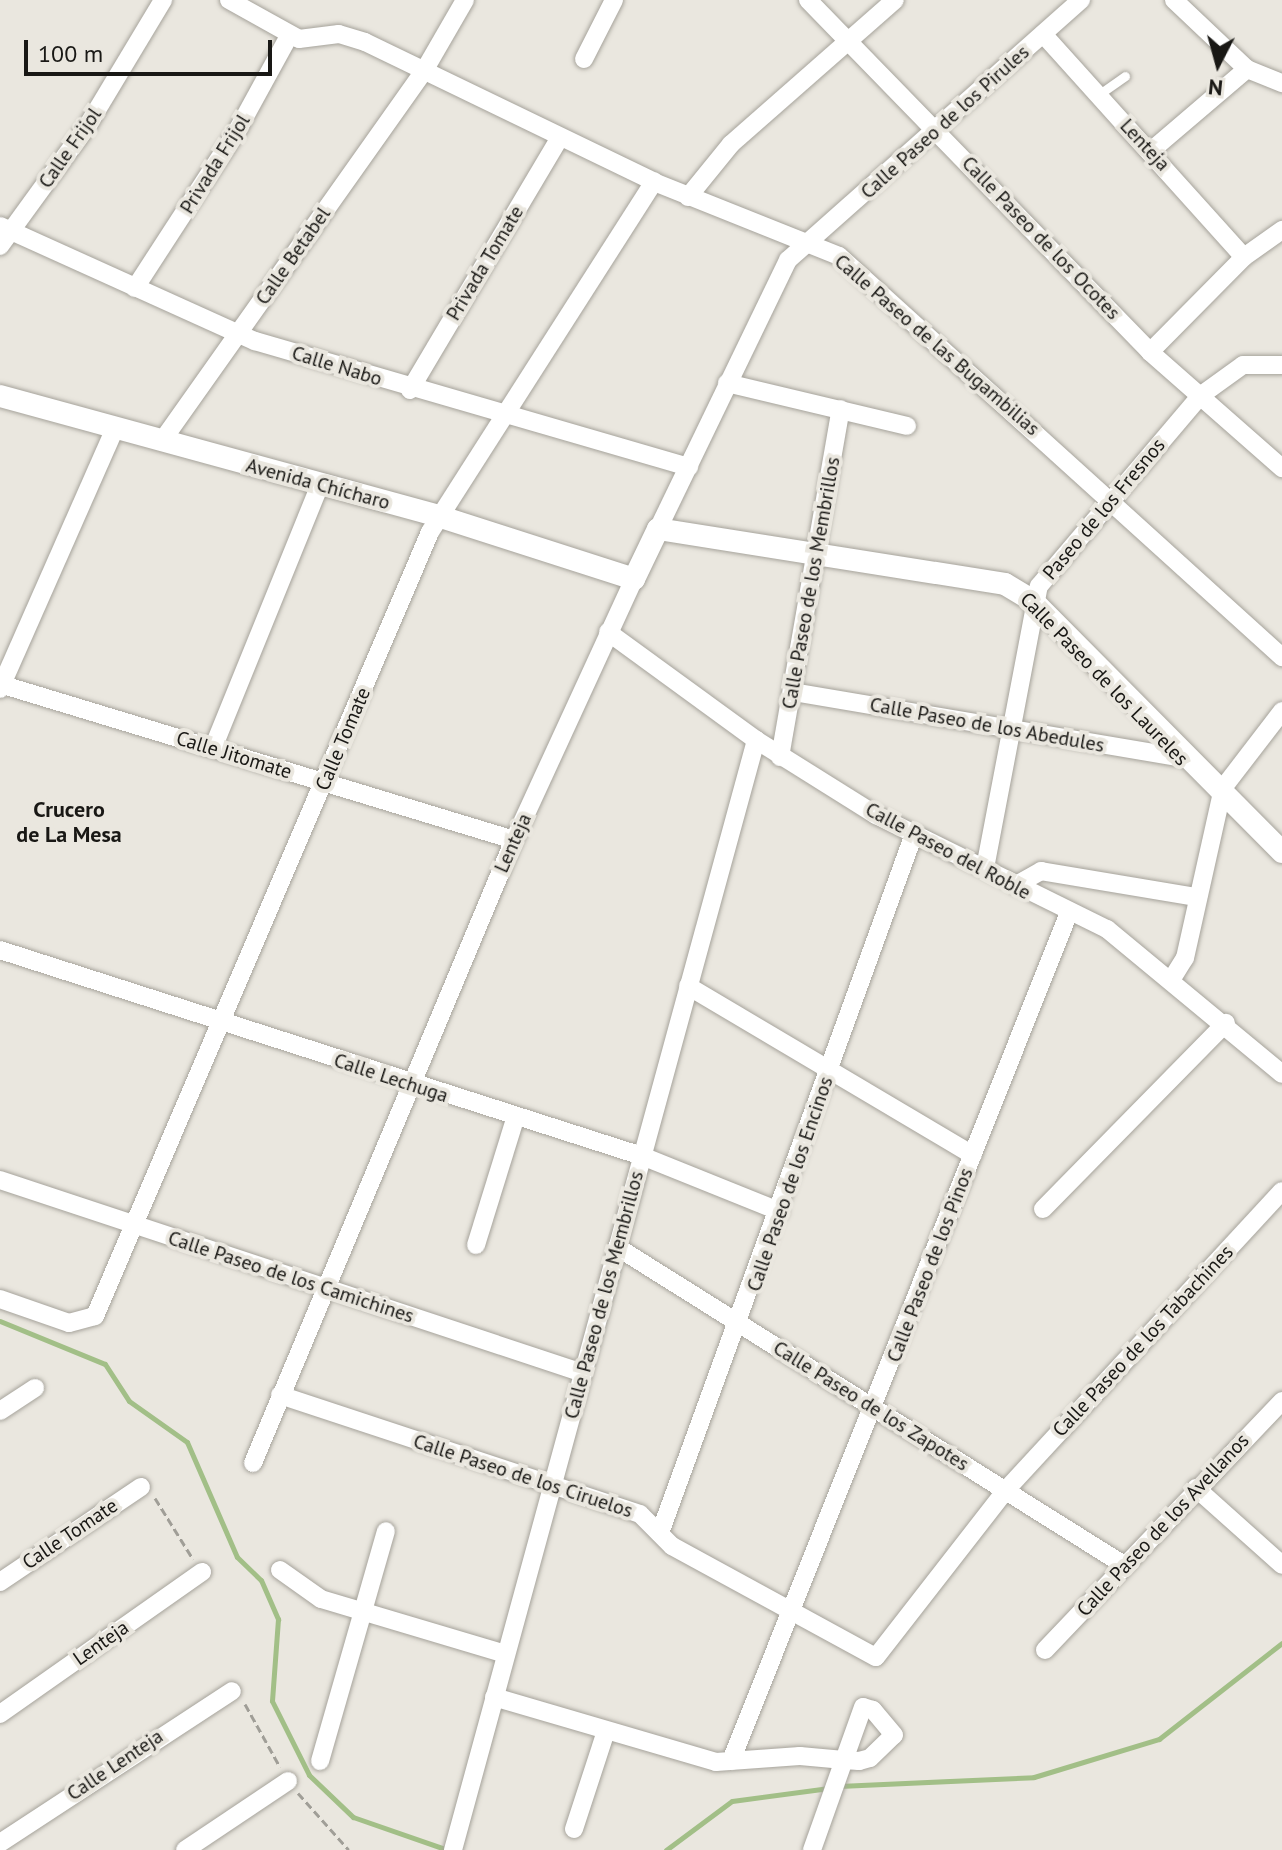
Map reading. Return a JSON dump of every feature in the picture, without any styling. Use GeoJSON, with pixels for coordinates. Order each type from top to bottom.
{"type":"FeatureCollection","features":[{"type":"Feature","properties":{"kind":"street"},"geometry":{"type":"LineString","coordinates":[[229,0],[289,36]]}},
{"type":"Feature","properties":{"kind":"street","name":"Calle Betabel"},"geometry":{"type":"LineString","coordinates":[[162,441],[424,71],[465,0]]}},
{"type":"Feature","properties":{"kind":"street"},"geometry":{"type":"LineString","coordinates":[[584,59],[614,0]]}},
{"type":"Feature","properties":{"kind":"street","name":"Calle Paseo de los Ocotes"},"geometry":{"type":"LineString","coordinates":[[808,0],[851,40],[1150,352],[1282,468]]}},
{"type":"Feature","properties":{"kind":"street"},"geometry":{"type":"LineString","coordinates":[[688,197],[731,144],[895,0]]}},
{"type":"Feature","properties":{"kind":"street","name":"Calle Paseo de los Pirules"},"geometry":{"type":"LineString","coordinates":[[807,241],[1081,0]]}},
{"type":"Feature","properties":{"kind":"street"},"geometry":{"type":"LineString","coordinates":[[1174,0],[1247,69],[1280,79]]}},
{"type":"Feature","properties":{"kind":"street","name":"Calle Frijol"},"geometry":{"type":"LineString","coordinates":[[4,234],[162,3]]}},
{"type":"Feature","properties":{"kind":"street","name":"Lenteja"},"geometry":{"type":"LineString","coordinates":[[1043,34],[1152,150],[1244,257]]}},
{"type":"Feature","properties":{"kind":"street","name":"Calle Paseo de las Bugambilias"},"geometry":{"type":"LineString","coordinates":[[289,36],[347,35],[654,182],[839,256],[1111,498],[1282,657]]}},
{"type":"Feature","properties":{"kind":"street","name":"Privada Frijol"},"geometry":{"type":"LineString","coordinates":[[135,288],[237,131],[289,36]]}},
{"type":"Feature","properties":{"kind":"street"},"geometry":{"type":"LineString","coordinates":[[1152,150],[1247,69]]}},
{"type":"Feature","properties":{"kind":"street","name":"Privada Tomate"},"geometry":{"type":"LineString","coordinates":[[410,390],[560,137]]}},
{"type":"Feature","properties":{"kind":"street","name":"Calle Tomate"},"geometry":{"type":"LineString","coordinates":[[0,1299],[85,1323],[136,1225],[438,516],[654,182]]}},
{"type":"Feature","properties":{"kind":"street"},"geometry":{"type":"LineString","coordinates":[[1150,352],[1244,257],[1282,230]]}},
{"type":"Feature","properties":{"kind":"street","name":"Calle Nabo"},"geometry":{"type":"LineString","coordinates":[[4,234],[239,335],[410,390],[689,467]]}},
{"type":"Feature","properties":{"kind":"street","name":"Lenteja"},"geometry":{"type":"LineString","coordinates":[[253,1463],[322,1287],[514,840],[608,632],[689,467],[767,293],[807,241]]}},
{"type":"Feature","properties":{"kind":"street","name":"Paseo de los Fresnos"},"geometry":{"type":"LineString","coordinates":[[985,868],[1032,600],[1111,498],[1200,396],[1243,365],[1282,365]]}},
{"type":"Feature","properties":{"kind":"street"},"geometry":{"type":"LineString","coordinates":[[727,383],[907,426]]}},
{"type":"Feature","properties":{"kind":"street","name":"Avenida Chícharo"},"geometry":{"type":"LineString","coordinates":[[0,396],[438,516],[634,579]]}},
{"type":"Feature","properties":{"kind":"street","name":"Calle Paseo de los Membrillos"},"geometry":{"type":"LineString","coordinates":[[780,757],[841,409]]}},
{"type":"Feature","properties":{"kind":"street"},"geometry":{"type":"LineString","coordinates":[[1,686],[115,428]]}},
{"type":"Feature","properties":{"kind":"street"},"geometry":{"type":"LineString","coordinates":[[213,748],[320,485]]}},
{"type":"Feature","properties":{"kind":"street","name":"Calle Paseo de los Laureles"},"geometry":{"type":"LineString","coordinates":[[658,529],[993,581],[1032,600],[1182,758],[1282,852]]}},
{"type":"Feature","properties":{"kind":"street","name":"Calle Paseo del Roble"},"geometry":{"type":"LineString","coordinates":[[608,632],[780,757],[914,834],[985,868],[1068,915],[1107,929],[1173,977],[1282,1074]]}},
{"type":"Feature","properties":{"kind":"street","name":"Calle Jitomate"},"geometry":{"type":"LineString","coordinates":[[1,686],[514,840]]}},
{"type":"Feature","properties":{"kind":"street","name":"Calle Paseo de los Abedules"},"geometry":{"type":"LineString","coordinates":[[793,692],[1182,758]]}},
{"type":"Feature","properties":{"kind":"street"},"geometry":{"type":"LineString","coordinates":[[1173,977],[1185,958],[1220,796],[1282,711]]}},
{"type":"Feature","properties":{"kind":"street","name":"Calle Paseo de los Membrillos"},"geometry":{"type":"LineString","coordinates":[[453,1850],[756,740]]}},
{"type":"Feature","properties":{"kind":"street","name":"Calle Paseo de los Encinos"},"geometry":{"type":"LineString","coordinates":[[660,1533],[741,1324],[914,834]]}},
{"type":"Feature","properties":{"kind":"street"},"geometry":{"type":"LineString","coordinates":[[1016,885],[1041,871],[1197,897]]}},
{"type":"Feature","properties":{"kind":"street","name":"Calle Paseo de los Pinos"},"geometry":{"type":"LineString","coordinates":[[731,1761],[1068,915]]}},
{"type":"Feature","properties":{"kind":"street","name":"Calle Lechuga"},"geometry":{"type":"LineString","coordinates":[[0,950],[515,1119],[642,1156],[779,1211]]}},
{"type":"Feature","properties":{"kind":"street"},"geometry":{"type":"LineString","coordinates":[[688,986],[973,1155]]}},
{"type":"Feature","properties":{"kind":"street"},"geometry":{"type":"LineString","coordinates":[[1043,1209],[1226,1023]]}},
{"type":"Feature","properties":{"kind":"street"},"geometry":{"type":"LineString","coordinates":[[476,1245],[515,1119]]}},
{"type":"Feature","properties":{"kind":"street","name":"Calle Paseo de los Camichines"},"geometry":{"type":"LineString","coordinates":[[0,1180],[583,1373]]}},
{"type":"Feature","properties":{"kind":"street","name":"Calle Paseo de los Tabachines"},"geometry":{"type":"LineString","coordinates":[[876,1657],[1005,1491],[1282,1191]]}},
{"type":"Feature","properties":{"kind":"street","name":"Calle Paseo de los Zapotes"},"geometry":{"type":"LineString","coordinates":[[617,1247],[1124,1565]]}},
{"type":"Feature","properties":{"kind":"street"},"geometry":{"type":"LineString","coordinates":[[0,1411],[35,1388]]}},
{"type":"Feature","properties":{"kind":"street","name":"Calle Paseo de los Ciruelos"},"geometry":{"type":"LineString","coordinates":[[280,1395],[640,1514],[660,1533],[792,1614],[876,1657]]}},
{"type":"Feature","properties":{"kind":"street","name":"Calle Paseo de los Avellanos"},"geometry":{"type":"LineString","coordinates":[[1045,1650],[1282,1401]]}},
{"type":"Feature","properties":{"kind":"street","name":"Calle Tomate"},"geometry":{"type":"LineString","coordinates":[[0,1582],[141,1487]]}},
{"type":"Feature","properties":{"kind":"street"},"geometry":{"type":"LineString","coordinates":[[1196,1488],[1282,1565]]}},
{"type":"Feature","properties":{"kind":"street"},"geometry":{"type":"LineString","coordinates":[[320,1761],[386,1531]]}},
{"type":"Feature","properties":{"kind":"street"},"geometry":{"type":"LineString","coordinates":[[280,1570],[313,1595],[363,1613],[506,1654]]}},
{"type":"Feature","properties":{"kind":"street","name":"Lenteja"},"geometry":{"type":"LineString","coordinates":[[0,1714],[202,1572]]}},
{"type":"Feature","properties":{"kind":"street","name":"Calle Lenteja"},"geometry":{"type":"LineString","coordinates":[[0,1843],[232,1691]]}},
{"type":"Feature","properties":{"kind":"street"},"geometry":{"type":"LineString","coordinates":[[494,1697],[697,1759],[844,1760],[812,1850]]}},
{"type":"Feature","properties":{"kind":"street"},"geometry":{"type":"LineString","coordinates":[[574,1829],[606,1731]]}},
{"type":"Feature","properties":{"kind":"street"},"geometry":{"type":"LineString","coordinates":[[185,1850],[288,1781]]}},
{"type":"Feature","properties":{"kind":"lane"},"geometry":{"type":"LineString","coordinates":[[1098,95],[1125,76]]}},
{"type":"Feature","properties":{"kind":"path"},"geometry":{"type":"LineString","coordinates":[[141,1487],[150,1490],[202,1572]]}},
{"type":"Feature","properties":{"kind":"waterway"},"geometry":{"type":"LineString","coordinates":[[0,1321],[105,1364],[129,1401],[187,1442],[237,1557],[261,1580],[278,1619],[272,1701],[309,1775],[353,1817],[448,1850]]}},
{"type":"Feature","properties":{"kind":"waterway"},"geometry":{"type":"LineString","coordinates":[[839,1786],[1034,1777],[1159,1739],[1282,1643]]}},
{"type":"Feature","properties":{"kind":"waterway"},"geometry":{"type":"LineString","coordinates":[[666,1850],[732,1801],[829,1788]]}},
{"type":"Feature","properties":{"kind":"district","name":"Crucero de La Mesa"},"geometry":{"type":"Point","coordinates":[69,822]}}]}
